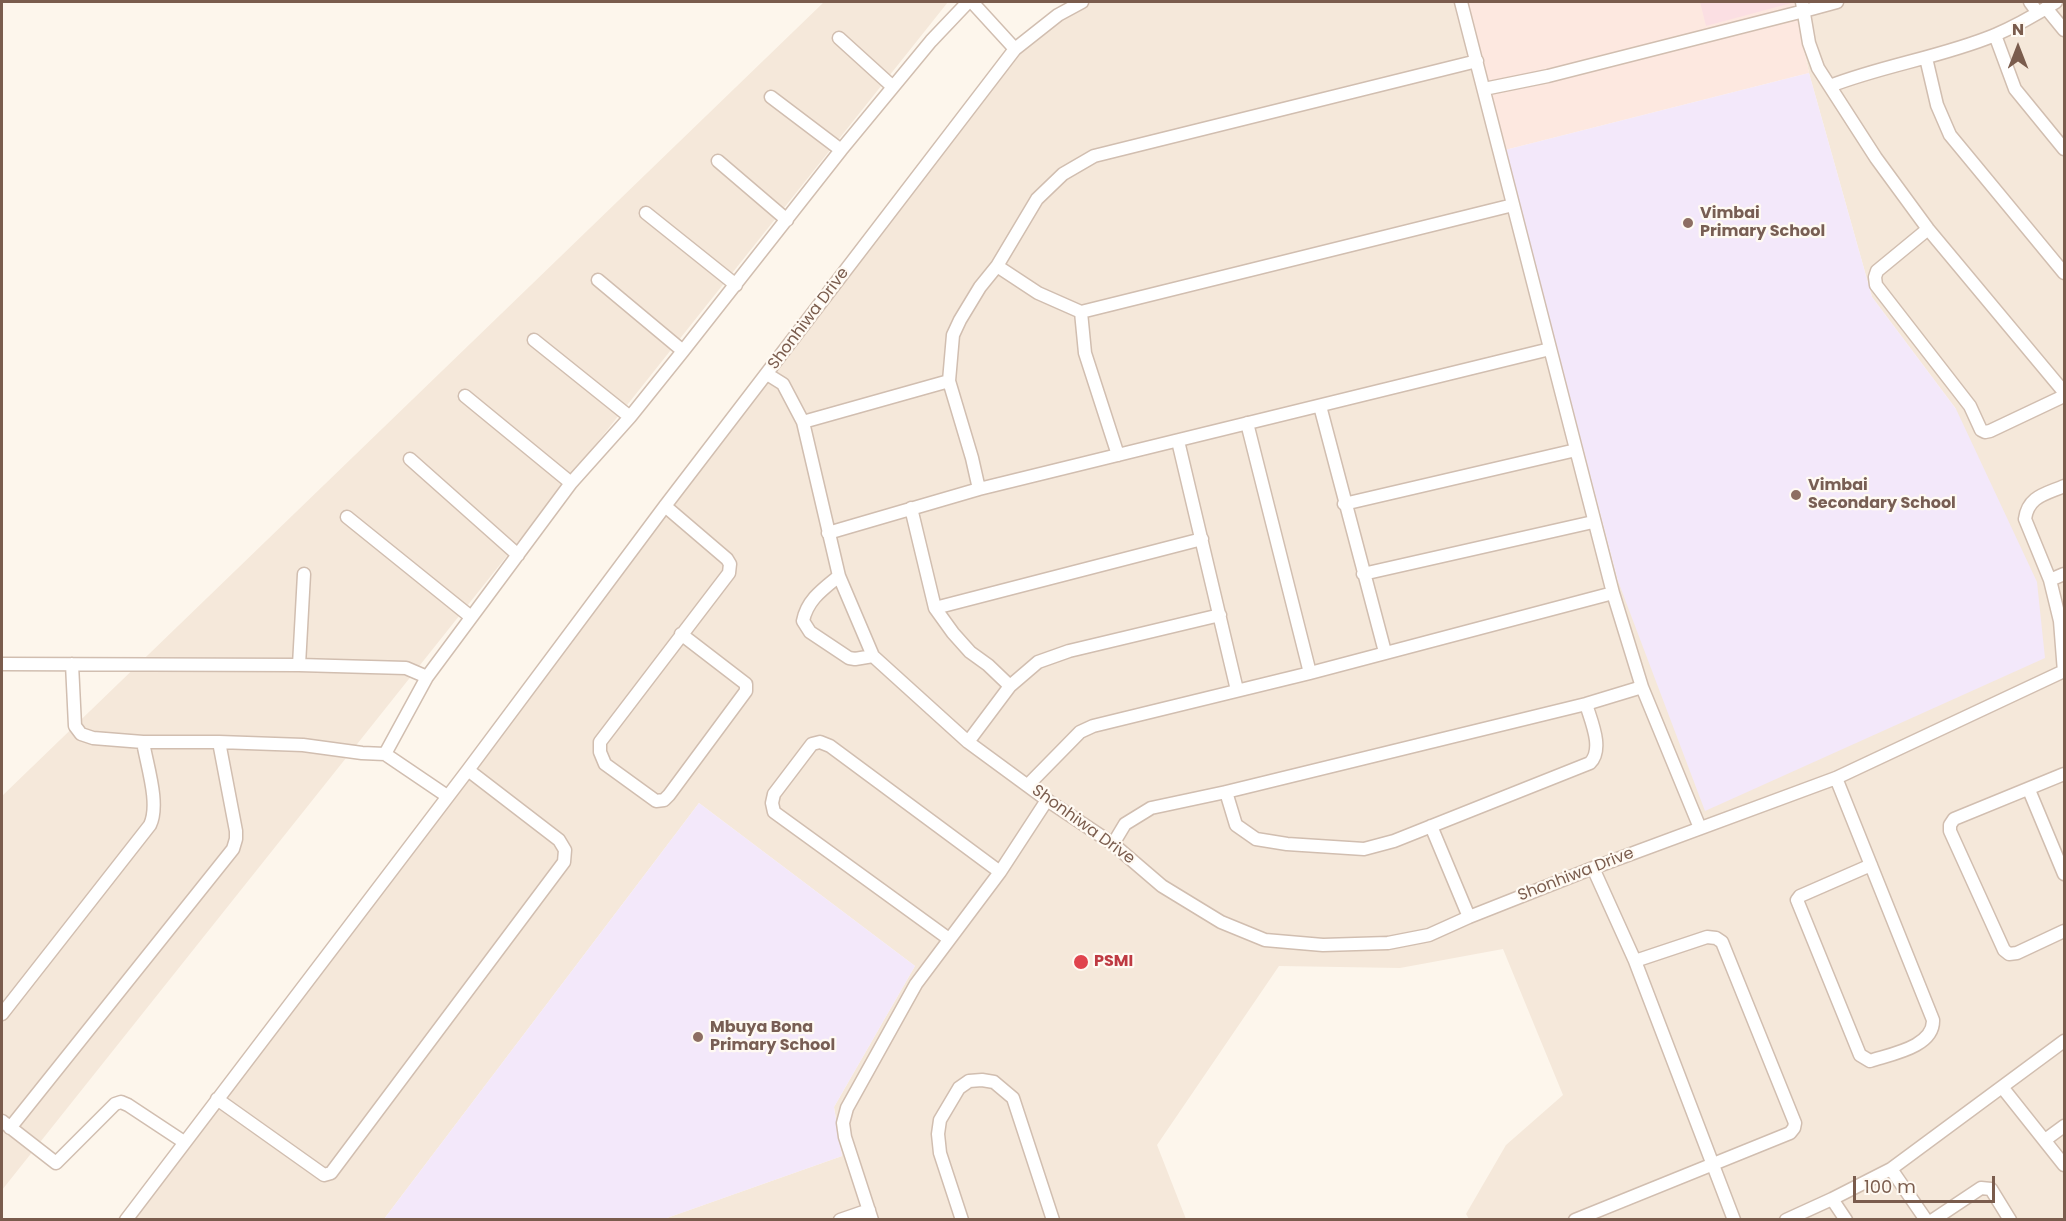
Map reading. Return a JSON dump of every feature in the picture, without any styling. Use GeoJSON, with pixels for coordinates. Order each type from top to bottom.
{"type":"FeatureCollection","features":[{"type":"Feature","properties":{"kind":"street"},"geometry":{"type":"LineString","coordinates":[[385,754],[426,677],[572,483],[630,417],[841,150],[931,41],[970,2],[1015,49]]}},
{"type":"Feature","properties":{"kind":"street","name":"Shonhiwa Drive"},"geometry":{"type":"LineString","coordinates":[[1082,2],[1058,15],[1015,49],[767,374],[783,384],[803,422],[838,576],[873,656],[968,742],[1047,800],[1113,844],[1162,886],[1221,922],[1265,940],[1323,945],[1388,943],[1429,935],[1593,868],[1836,777],[2064,671]]}},
{"type":"Feature","properties":{"kind":"street"},"geometry":{"type":"LineString","coordinates":[[1461,2],[1613,593],[1642,687],[1700,828]]}},
{"type":"Feature","properties":{"kind":"street"},"geometry":{"type":"LineString","coordinates":[[1484,89],[1548,76],[1803,7],[1837,2]]}},
{"type":"Feature","properties":{"kind":"street"},"geometry":{"type":"LineString","coordinates":[[2030,2],[2047,7],[2064,30]]}},
{"type":"Feature","properties":{"kind":"street"},"geometry":{"type":"LineString","coordinates":[[1803,7],[1809,43],[1818,68],[1876,158],[1928,229],[2064,394],[1990,431],[1981,430],[1970,406],[1876,285],[1877,271],[1928,229]]}},
{"type":"Feature","properties":{"kind":"street"},"geometry":{"type":"LineString","coordinates":[[1830,86],[1995,35],[2047,7]]}},
{"type":"Feature","properties":{"kind":"street"},"geometry":{"type":"LineString","coordinates":[[1995,35],[2015,88],[2064,149]]}},
{"type":"Feature","properties":{"kind":"street"},"geometry":{"type":"LineString","coordinates":[[839,38],[893,87]]}},
{"type":"Feature","properties":{"kind":"street"},"geometry":{"type":"LineString","coordinates":[[1926,58],[1937,105],[1950,135],[2064,273]]}},
{"type":"Feature","properties":{"kind":"street"},"geometry":{"type":"LineString","coordinates":[[979,489],[949,381],[953,335],[980,287],[997,266],[1036,199],[1063,174],[1094,156],[1477,61]]}},
{"type":"Feature","properties":{"kind":"street"},"geometry":{"type":"LineString","coordinates":[[771,97],[841,150]]}},
{"type":"Feature","properties":{"kind":"street"},"geometry":{"type":"LineString","coordinates":[[718,161],[787,220]]}},
{"type":"Feature","properties":{"kind":"street"},"geometry":{"type":"LineString","coordinates":[[997,266],[1038,293],[1080,312],[1513,205]]}},
{"type":"Feature","properties":{"kind":"street"},"geometry":{"type":"LineString","coordinates":[[646,213],[736,285]]}},
{"type":"Feature","properties":{"kind":"street"},"geometry":{"type":"LineString","coordinates":[[598,280],[683,351]]}},
{"type":"Feature","properties":{"kind":"street"},"geometry":{"type":"LineString","coordinates":[[1080,312],[1085,353],[1118,455]]}},
{"type":"Feature","properties":{"kind":"street"},"geometry":{"type":"LineString","coordinates":[[534,340],[630,417]]}},
{"type":"Feature","properties":{"kind":"street"},"geometry":{"type":"LineString","coordinates":[[828,533],[979,489],[1550,349]]}},
{"type":"Feature","properties":{"kind":"street"},"geometry":{"type":"LineString","coordinates":[[126,1220],[468,770],[664,506],[767,374]]}},
{"type":"Feature","properties":{"kind":"street"},"geometry":{"type":"LineString","coordinates":[[803,422],[949,381]]}},
{"type":"Feature","properties":{"kind":"street"},"geometry":{"type":"LineString","coordinates":[[465,396],[572,483]]}},
{"type":"Feature","properties":{"kind":"street"},"geometry":{"type":"LineString","coordinates":[[1320,406],[1344,504],[1385,652]]}},
{"type":"Feature","properties":{"kind":"street"},"geometry":{"type":"LineString","coordinates":[[1247,423],[1310,673]]}},
{"type":"Feature","properties":{"kind":"street"},"geometry":{"type":"LineString","coordinates":[[1178,441],[1238,690]]}},
{"type":"Feature","properties":{"kind":"street"},"geometry":{"type":"LineString","coordinates":[[1344,504],[1576,450]]}},
{"type":"Feature","properties":{"kind":"street"},"geometry":{"type":"LineString","coordinates":[[410,459],[518,555]]}},
{"type":"Feature","properties":{"kind":"street"},"geometry":{"type":"LineString","coordinates":[[2064,486],[2032,501],[2026,508],[2025,519],[2050,580],[2060,621],[2064,671]]}},
{"type":"Feature","properties":{"kind":"street"},"geometry":{"type":"LineString","coordinates":[[664,506],[728,559],[730,564],[729,573],[681,634],[600,741],[600,752],[604,764],[656,801],[663,800],[669,795],[746,691],[746,684],[681,634]]}},
{"type":"Feature","properties":{"kind":"street"},"geometry":{"type":"LineString","coordinates":[[911,508],[935,608],[970,652],[1010,686]]}},
{"type":"Feature","properties":{"kind":"street"},"geometry":{"type":"LineString","coordinates":[[347,517],[471,617]]}},
{"type":"Feature","properties":{"kind":"street"},"geometry":{"type":"LineString","coordinates":[[1363,574],[1593,522]]}},
{"type":"Feature","properties":{"kind":"street"},"geometry":{"type":"LineString","coordinates":[[935,608],[1202,539]]}},
{"type":"Feature","properties":{"kind":"street"},"geometry":{"type":"LineString","coordinates":[[299,665],[304,574]]}},
{"type":"Feature","properties":{"kind":"street"},"geometry":{"type":"LineString","coordinates":[[2050,580],[2064,574]]}},
{"type":"Feature","properties":{"kind":"street"},"geometry":{"type":"LineString","coordinates":[[838,576],[816,595],[804,612],[802,621],[810,632],[849,658],[873,656]]}},
{"type":"Feature","properties":{"kind":"street"},"geometry":{"type":"LineString","coordinates":[[1028,785],[1080,732],[1093,726],[1310,673],[1613,593]]}},
{"type":"Feature","properties":{"kind":"street"},"geometry":{"type":"LineString","coordinates":[[968,742],[1010,686],[1038,662],[1069,651],[1220,615]]}},
{"type":"Feature","properties":{"kind":"street"},"geometry":{"type":"LineString","coordinates":[[2,664],[299,665],[406,668],[426,677]]}},
{"type":"Feature","properties":{"kind":"street"},"geometry":{"type":"LineString","coordinates":[[72,664],[75,726],[81,734],[93,738],[143,742],[219,741],[303,745],[385,754],[447,796]]}},
{"type":"Feature","properties":{"kind":"street"},"geometry":{"type":"LineString","coordinates":[[1113,844],[1125,824],[1151,808],[1226,792],[1586,704],[1642,687]]}},
{"type":"Feature","properties":{"kind":"street"},"geometry":{"type":"LineString","coordinates":[[1226,792],[1236,825],[1256,839],[1364,849],[1394,841],[1590,763],[1596,757],[1597,749],[1586,704]]}},
{"type":"Feature","properties":{"kind":"street"},"geometry":{"type":"LineString","coordinates":[[184,1142],[121,1102],[115,1104],[56,1163],[6,1124],[233,849],[236,831],[219,741]]}},
{"type":"Feature","properties":{"kind":"street"},"geometry":{"type":"LineString","coordinates":[[949,939],[774,812],[772,802],[774,794],[805,752],[812,744],[820,741],[830,746],[1000,872]]}},
{"type":"Feature","properties":{"kind":"street"},"geometry":{"type":"LineString","coordinates":[[2,1014],[150,825],[155,815],[143,742]]}},
{"type":"Feature","properties":{"kind":"street"},"geometry":{"type":"LineString","coordinates":[[217,1099],[324,1175],[331,1173],[564,862],[565,850],[559,840],[468,770]]}},
{"type":"Feature","properties":{"kind":"street"},"geometry":{"type":"LineString","coordinates":[[2064,774],[1954,819],[1950,825],[1950,831],[2004,950],[2009,954],[2017,953],[2064,931]]}},
{"type":"Feature","properties":{"kind":"street"},"geometry":{"type":"LineString","coordinates":[[1836,777],[1933,1020],[1933,1028],[1929,1036],[1913,1046],[1870,1060],[1860,1055],[1797,900],[1800,896],[1871,865]]}},
{"type":"Feature","properties":{"kind":"street"},"geometry":{"type":"LineString","coordinates":[[2029,790],[2064,874]]}},
{"type":"Feature","properties":{"kind":"street"},"geometry":{"type":"LineString","coordinates":[[840,1220],[871,1215],[845,1137],[843,1124],[847,1108],[916,984],[1000,872],[1047,800]]}},
{"type":"Feature","properties":{"kind":"street"},"geometry":{"type":"LineString","coordinates":[[1431,826],[1469,917]]}},
{"type":"Feature","properties":{"kind":"street"},"geometry":{"type":"LineString","coordinates":[[1593,868],[1635,961],[1734,1220]]}},
{"type":"Feature","properties":{"kind":"street"},"geometry":{"type":"LineString","coordinates":[[1575,1220],[1790,1133],[1794,1128],[1795,1123],[1722,942],[1716,938],[1707,937],[1635,961]]}},
{"type":"Feature","properties":{"kind":"street"},"geometry":{"type":"LineString","coordinates":[[1786,1220],[1891,1169],[2064,1041]]}},
{"type":"Feature","properties":{"kind":"street"},"geometry":{"type":"LineString","coordinates":[[962,1220],[940,1153],[938,1134],[940,1120],[959,1088],[969,1081],[982,1080],[994,1082],[1013,1098],[1053,1220]]}},
{"type":"Feature","properties":{"kind":"street"},"geometry":{"type":"LineString","coordinates":[[2002,1088],[2064,1165]]}},
{"type":"Feature","properties":{"kind":"street"},"geometry":{"type":"LineString","coordinates":[[2045,1140],[2064,1126]]}},
{"type":"Feature","properties":{"kind":"street"},"geometry":{"type":"LineString","coordinates":[[1891,1169],[1926,1220]]}},
{"type":"Feature","properties":{"kind":"street"},"geometry":{"type":"LineString","coordinates":[[1933,1220],[1981,1188],[1986,1188],[1991,1189],[2010,1220]]}},
{"type":"Feature","properties":{"kind":"street"},"geometry":{"type":"LineString","coordinates":[[1832,1199],[1846,1220]]}},
{"type":"Feature","properties":{"kind":"shaded area"},"geometry":{"type":"Polygon","coordinates":[[[824,2],[948,2],[2,1190],[2,796],[824,2]]]}},
{"type":"Feature","properties":{"kind":"shaded area"},"geometry":{"type":"Polygon","coordinates":[[[1087,2],[1466,2],[1618,581],[1956,409],[1872,297],[1809,73],[1794,2],[2064,2],[2064,1219],[1469,1219],[1466,1214],[1506,1145],[1563,1095],[1503,949],[1400,968],[1279,966],[1157,1145],[1186,1219],[664,1219],[842,1156],[834,1107],[915,966],[699,803],[384,1219],[131,1220],[1026,36],[1087,2]]]}},
{"type":"Feature","properties":{"kind":"shaded area"},"geometry":{"type":"Polygon","coordinates":[[[1466,2],[1794,2],[1809,73],[1505,150],[1466,2]]]}},
{"type":"Feature","properties":{"kind":"shaded area"},"geometry":{"type":"Polygon","coordinates":[[[1700,2],[1795,2],[1706,26],[1700,2]]]}},
{"type":"Feature","properties":{"kind":"shaded area","name":"Vimbai Secondary School"},"geometry":{"type":"Polygon","coordinates":[[[1809,73],[1872,297],[1956,409],[2037,582],[2045,658],[1705,811],[1618,581],[1505,150],[1809,73]]]}},
{"type":"Feature","properties":{"kind":"shaded area","name":"Mbuya Bona Primary School"},"geometry":{"type":"Polygon","coordinates":[[[699,803],[915,966],[834,1107],[842,1156],[664,1219],[384,1219],[699,803]]]}},
{"type":"Feature","properties":{"kind":"place","name":"Vimbai Primary School"},"geometry":{"type":"Point","coordinates":[1688,223]}},
{"type":"Feature","properties":{"kind":"place","name":"Vimbai Secondary School"},"geometry":{"type":"Point","coordinates":[1796,495]}},
{"type":"Feature","properties":{"kind":"place","name":"PSMI"},"geometry":{"type":"Point","coordinates":[1081,962]}},
{"type":"Feature","properties":{"kind":"place","name":"Mbuya Bona Primary School"},"geometry":{"type":"Point","coordinates":[698,1037]}}]}
